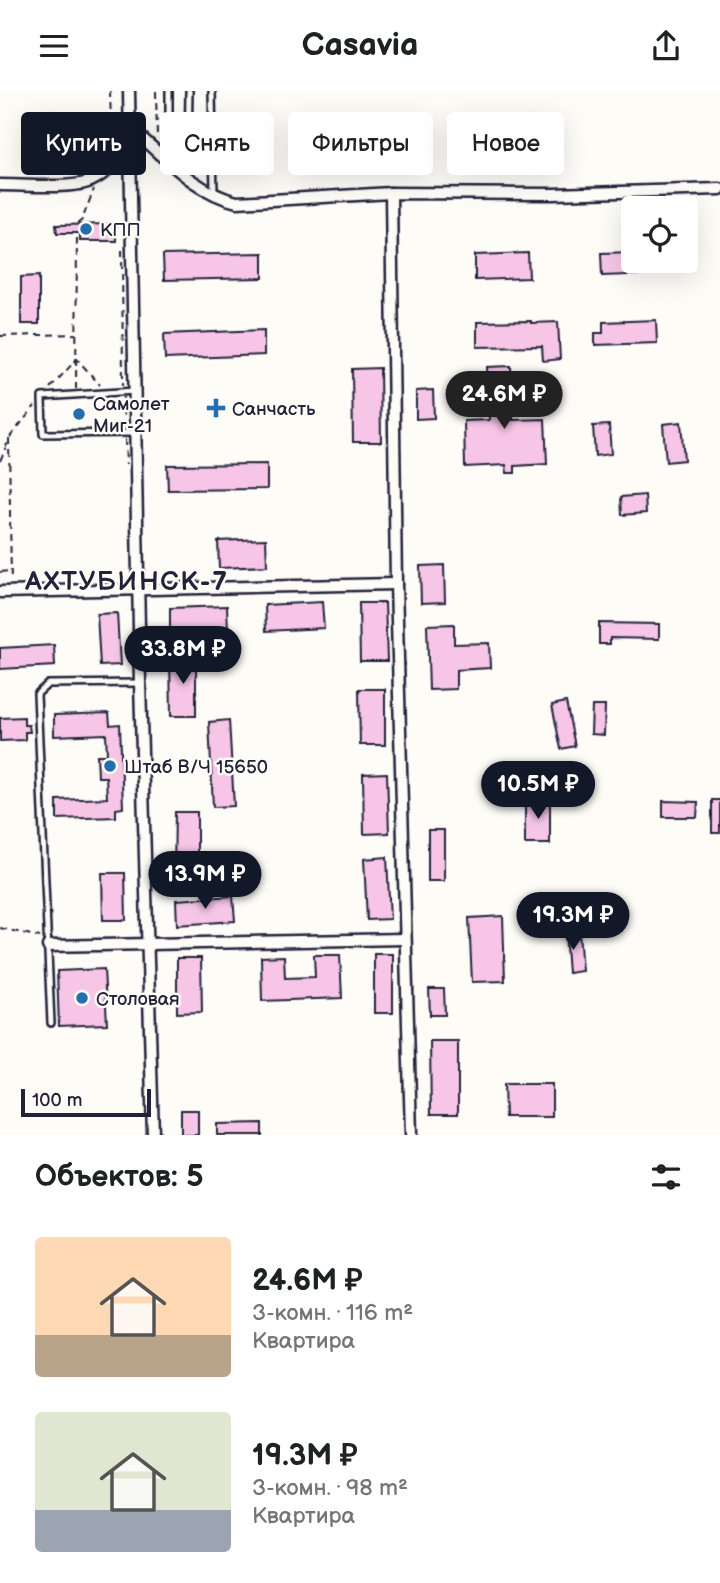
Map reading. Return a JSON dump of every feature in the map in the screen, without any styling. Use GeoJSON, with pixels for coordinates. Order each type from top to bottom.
{"type":"FeatureCollection","features":[{"type":"Feature","properties":{"kind":"street"},"geometry":{"type":"LineString","coordinates":[[129,91],[130,112]]}},
{"type":"Feature","properties":{"kind":"street"},"geometry":{"type":"LineString","coordinates":[[147,143],[160,155]]}},
{"type":"Feature","properties":{"kind":"street"},"geometry":{"type":"LineString","coordinates":[[0,185],[77,185],[100,175]]}},
{"type":"Feature","properties":{"kind":"street"},"geometry":{"type":"LineString","coordinates":[[132,175],[135,391],[130,433],[138,590],[153,1135]]}},
{"type":"Feature","properties":{"kind":"street"},"geometry":{"type":"LineString","coordinates":[[187,175],[214,194],[237,202],[391,193],[553,194],[720,188]]}},
{"type":"Feature","properties":{"kind":"street"},"geometry":{"type":"LineString","coordinates":[[391,193],[396,584],[411,1135]]}},
{"type":"Feature","properties":{"kind":"street"},"geometry":{"type":"LineString","coordinates":[[0,592],[396,584]]}},
{"type":"Feature","properties":{"kind":"street"},"geometry":{"type":"LineString","coordinates":[[48,943],[149,944],[404,939]]}},
{"type":"Feature","properties":{"kind":"lane"},"geometry":{"type":"LineString","coordinates":[[169,91],[169,112]]}},
{"type":"Feature","properties":{"kind":"lane"},"geometry":{"type":"LineString","coordinates":[[189,91],[189,112]]}},
{"type":"Feature","properties":{"kind":"lane"},"geometry":{"type":"LineString","coordinates":[[212,91],[214,194]]}},
{"type":"Feature","properties":{"kind":"lane"},"geometry":{"type":"LineString","coordinates":[[130,433],[43,434],[42,397],[135,391]]}},
{"type":"Feature","properties":{"kind":"lane"},"geometry":{"type":"LineString","coordinates":[[51,1023],[37,694],[48,684],[140,683]]}},
{"type":"Feature","properties":{"kind":"path"},"geometry":{"type":"LineString","coordinates":[[110,91],[110,112]]}},
{"type":"Feature","properties":{"kind":"path"},"geometry":{"type":"LineString","coordinates":[[147,143],[157,140],[156,91]]}},
{"type":"Feature","properties":{"kind":"path"},"geometry":{"type":"LineString","coordinates":[[77,224],[82,220],[100,175]]}},
{"type":"Feature","properties":{"kind":"path"},"geometry":{"type":"LineString","coordinates":[[76,394],[77,233]]}},
{"type":"Feature","properties":{"kind":"path"},"geometry":{"type":"LineString","coordinates":[[122,251],[123,392],[130,433],[126,465]]}},
{"type":"Feature","properties":{"kind":"path"},"geometry":{"type":"LineString","coordinates":[[0,337],[78,334]]}},
{"type":"Feature","properties":{"kind":"path"},"geometry":{"type":"LineString","coordinates":[[77,359],[108,393]]}},
{"type":"Feature","properties":{"kind":"path"},"geometry":{"type":"LineString","coordinates":[[0,461],[9,438],[77,359]]}},
{"type":"Feature","properties":{"kind":"path"},"geometry":{"type":"LineString","coordinates":[[9,438],[12,586]]}},
{"type":"Feature","properties":{"kind":"path"},"geometry":{"type":"LineString","coordinates":[[117,583],[130,567]]}},
{"type":"Feature","properties":{"kind":"path"},"geometry":{"type":"LineString","coordinates":[[0,572],[11,571]]}},
{"type":"Feature","properties":{"kind":"path"},"geometry":{"type":"LineString","coordinates":[[0,928],[48,943]]}},
{"type":"Feature","properties":{"kind":"building","name":"КПП"},"geometry":{"type":"Polygon","coordinates":[[[116,224],[116,241],[80,241],[80,233],[57,233],[56,225],[116,224]]]}},
{"type":"Feature","properties":{"kind":"building"},"geometry":{"type":"Polygon","coordinates":[[[621,252],[621,273],[655,274],[602,276],[601,253],[621,252]]]}},
{"type":"Feature","properties":{"kind":"building"},"geometry":{"type":"Polygon","coordinates":[[[263,253],[263,278],[164,280],[163,255],[263,253]]]}},
{"type":"Feature","properties":{"kind":"building"},"geometry":{"type":"Polygon","coordinates":[[[528,253],[529,278],[475,280],[475,255],[528,253]]]}},
{"type":"Feature","properties":{"kind":"building"},"geometry":{"type":"Polygon","coordinates":[[[39,276],[39,324],[21,324],[21,277],[39,276]]]}},
{"type":"Feature","properties":{"kind":"building"},"geometry":{"type":"Polygon","coordinates":[[[656,320],[657,343],[595,345],[595,333],[603,333],[603,322],[656,320]]]}},
{"type":"Feature","properties":{"kind":"building"},"geometry":{"type":"Polygon","coordinates":[[[477,322],[558,322],[560,359],[543,361],[542,346],[477,347],[477,322]]]}},
{"type":"Feature","properties":{"kind":"building"},"geometry":{"type":"Polygon","coordinates":[[[264,330],[264,355],[165,359],[164,334],[264,330]]]}},
{"type":"Feature","properties":{"kind":"building"},"geometry":{"type":"Polygon","coordinates":[[[511,366],[513,420],[545,419],[547,464],[515,466],[515,473],[507,473],[506,465],[465,467],[464,421],[489,420],[487,367],[511,366]]]}},
{"type":"Feature","properties":{"kind":"building"},"geometry":{"type":"Polygon","coordinates":[[[380,368],[381,442],[353,442],[352,369],[380,368]]]}},
{"type":"Feature","properties":{"kind":"building"},"geometry":{"type":"Polygon","coordinates":[[[456,383],[471,383],[471,401],[455,401],[456,383]]]}},
{"type":"Feature","properties":{"kind":"building"},"geometry":{"type":"Polygon","coordinates":[[[433,390],[434,418],[416,419],[416,391],[433,390]]]}},
{"type":"Feature","properties":{"kind":"building"},"geometry":{"type":"Polygon","coordinates":[[[681,422],[684,460],[666,462],[663,424],[681,422]]]}},
{"type":"Feature","properties":{"kind":"building"},"geometry":{"type":"Polygon","coordinates":[[[609,425],[611,454],[595,456],[593,426],[609,425]]]}},
{"type":"Feature","properties":{"kind":"building"},"geometry":{"type":"Polygon","coordinates":[[[267,464],[267,489],[168,490],[167,465],[267,464]]]}},
{"type":"Feature","properties":{"kind":"building"},"geometry":{"type":"Polygon","coordinates":[[[645,495],[646,513],[622,515],[621,497],[645,495]]]}},
{"type":"Feature","properties":{"kind":"building"},"geometry":{"type":"Polygon","coordinates":[[[266,539],[267,566],[219,568],[218,541],[266,539]]]}},
{"type":"Feature","properties":{"kind":"building"},"geometry":{"type":"Polygon","coordinates":[[[444,565],[445,602],[421,603],[420,566],[444,565]]]}},
{"type":"Feature","properties":{"kind":"building"},"geometry":{"type":"Polygon","coordinates":[[[322,602],[324,628],[266,631],[265,605],[322,602]]]}},
{"type":"Feature","properties":{"kind":"building"},"geometry":{"type":"Polygon","coordinates":[[[359,603],[385,603],[387,661],[360,661],[359,603]]]}},
{"type":"Feature","properties":{"kind":"building"},"geometry":{"type":"Polygon","coordinates":[[[227,606],[228,631],[170,632],[170,608],[227,606]]]}},
{"type":"Feature","properties":{"kind":"building"},"geometry":{"type":"Polygon","coordinates":[[[117,613],[120,665],[100,666],[97,614],[117,613]]]}},
{"type":"Feature","properties":{"kind":"building"},"geometry":{"type":"Polygon","coordinates":[[[599,623],[659,624],[659,639],[610,638],[610,644],[599,644],[599,623]]]}},
{"type":"Feature","properties":{"kind":"building"},"geometry":{"type":"Polygon","coordinates":[[[454,624],[454,644],[489,643],[490,668],[456,670],[456,689],[429,690],[427,625],[454,624]]]}},
{"type":"Feature","properties":{"kind":"building"},"geometry":{"type":"Polygon","coordinates":[[[54,645],[55,666],[0,669],[0,648],[54,645]]]}},
{"type":"Feature","properties":{"kind":"building"},"geometry":{"type":"Polygon","coordinates":[[[170,657],[196,657],[196,716],[171,716],[170,657]]]}},
{"type":"Feature","properties":{"kind":"building"},"geometry":{"type":"Polygon","coordinates":[[[359,689],[385,689],[385,745],[360,745],[359,689]]]}},
{"type":"Feature","properties":{"kind":"building"},"geometry":{"type":"Polygon","coordinates":[[[566,702],[575,746],[561,749],[552,705],[566,702]]]}},
{"type":"Feature","properties":{"kind":"building"},"geometry":{"type":"Polygon","coordinates":[[[592,706],[605,706],[604,735],[591,734],[592,706]]]}},
{"type":"Feature","properties":{"kind":"building","name":"Штаб В/Ч 15650"},"geometry":{"type":"Polygon","coordinates":[[[109,713],[110,725],[120,724],[123,808],[116,809],[116,817],[57,819],[57,800],[107,798],[106,777],[98,777],[97,755],[107,755],[106,734],[54,736],[54,715],[109,713]]]}},
{"type":"Feature","properties":{"kind":"building"},"geometry":{"type":"Polygon","coordinates":[[[24,717],[24,725],[29,725],[30,732],[25,732],[25,740],[0,741],[0,718],[24,717]]]}},
{"type":"Feature","properties":{"kind":"building"},"geometry":{"type":"Polygon","coordinates":[[[229,720],[234,806],[213,807],[209,722],[229,720]]]}},
{"type":"Feature","properties":{"kind":"building"},"geometry":{"type":"Polygon","coordinates":[[[387,773],[389,833],[364,834],[363,774],[387,773]]]}},
{"type":"Feature","properties":{"kind":"building"},"geometry":{"type":"Polygon","coordinates":[[[550,798],[550,844],[525,844],[525,799],[550,798]]]}},
{"type":"Feature","properties":{"kind":"building"},"geometry":{"type":"Polygon","coordinates":[[[712,800],[720,800],[720,833],[712,833],[712,800]]]}},
{"type":"Feature","properties":{"kind":"building"},"geometry":{"type":"Polygon","coordinates":[[[663,801],[698,802],[697,817],[663,817],[663,801]]]}},
{"type":"Feature","properties":{"kind":"building"},"geometry":{"type":"Polygon","coordinates":[[[175,812],[197,812],[197,873],[174,873],[175,812]]]}},
{"type":"Feature","properties":{"kind":"building"},"geometry":{"type":"Polygon","coordinates":[[[428,830],[444,830],[444,881],[428,881],[428,830]]]}},
{"type":"Feature","properties":{"kind":"building"},"geometry":{"type":"Polygon","coordinates":[[[387,857],[390,919],[367,920],[364,859],[387,857]]]}},
{"type":"Feature","properties":{"kind":"building"},"geometry":{"type":"Polygon","coordinates":[[[102,873],[125,873],[126,920],[103,920],[102,873]]]}},
{"type":"Feature","properties":{"kind":"building"},"geometry":{"type":"Polygon","coordinates":[[[233,896],[235,921],[177,925],[176,900],[233,896]]]}},
{"type":"Feature","properties":{"kind":"building"},"geometry":{"type":"Polygon","coordinates":[[[503,916],[505,981],[472,982],[469,918],[503,916]]]}},
{"type":"Feature","properties":{"kind":"building"},"geometry":{"type":"Polygon","coordinates":[[[579,932],[582,971],[568,973],[565,933],[579,932]]]}},
{"type":"Feature","properties":{"kind":"building"},"geometry":{"type":"Polygon","coordinates":[[[374,954],[393,954],[393,1013],[374,1013],[374,954]]]}},
{"type":"Feature","properties":{"kind":"building"},"geometry":{"type":"Polygon","coordinates":[[[314,955],[340,955],[342,998],[262,1001],[261,957],[284,956],[285,978],[315,977],[314,955]]]}},
{"type":"Feature","properties":{"kind":"building"},"geometry":{"type":"Polygon","coordinates":[[[177,958],[201,958],[202,1012],[177,1013],[177,958]]]}},
{"type":"Feature","properties":{"kind":"building","name":"Столовая"},"geometry":{"type":"Polygon","coordinates":[[[104,969],[107,1024],[59,1026],[57,971],[104,969]]]}},
{"type":"Feature","properties":{"kind":"building"},"geometry":{"type":"Polygon","coordinates":[[[429,989],[444,989],[445,1015],[430,1015],[429,989]]]}},
{"type":"Feature","properties":{"kind":"building"},"geometry":{"type":"Polygon","coordinates":[[[430,1041],[458,1041],[458,1114],[431,1114],[430,1041]]]}},
{"type":"Feature","properties":{"kind":"building"},"geometry":{"type":"Polygon","coordinates":[[[504,1084],[552,1084],[552,1117],[505,1117],[504,1084]]]}},
{"type":"Feature","properties":{"kind":"building"},"geometry":{"type":"Polygon","coordinates":[[[181,1110],[198,1110],[198,1135],[181,1135],[181,1110]]]}},
{"type":"Feature","properties":{"kind":"building"},"geometry":{"type":"Polygon","coordinates":[[[262,1123],[262,1135],[217,1135],[217,1124],[262,1123]]]}},
{"type":"Feature","properties":{"kind":"place","name":"КПП"},"geometry":{"type":"Point","coordinates":[86,229]}},
{"type":"Feature","properties":{"kind":"place","name":"Санчасть"},"geometry":{"type":"Point","coordinates":[216,408]}},
{"type":"Feature","properties":{"kind":"place","name":"Самолет Миг-21"},"geometry":{"type":"Point","coordinates":[79,414]}},
{"type":"Feature","properties":{"kind":"place","name":"Штаб В/Ч 15650"},"geometry":{"type":"Point","coordinates":[110,766]}},
{"type":"Feature","properties":{"kind":"place","name":"Столовая"},"geometry":{"type":"Point","coordinates":[82,998]}},
{"type":"Feature","properties":{"kind":"district","name":"АХТУБИНСК-7"},"geometry":{"type":"Point","coordinates":[127,581]}}]}
